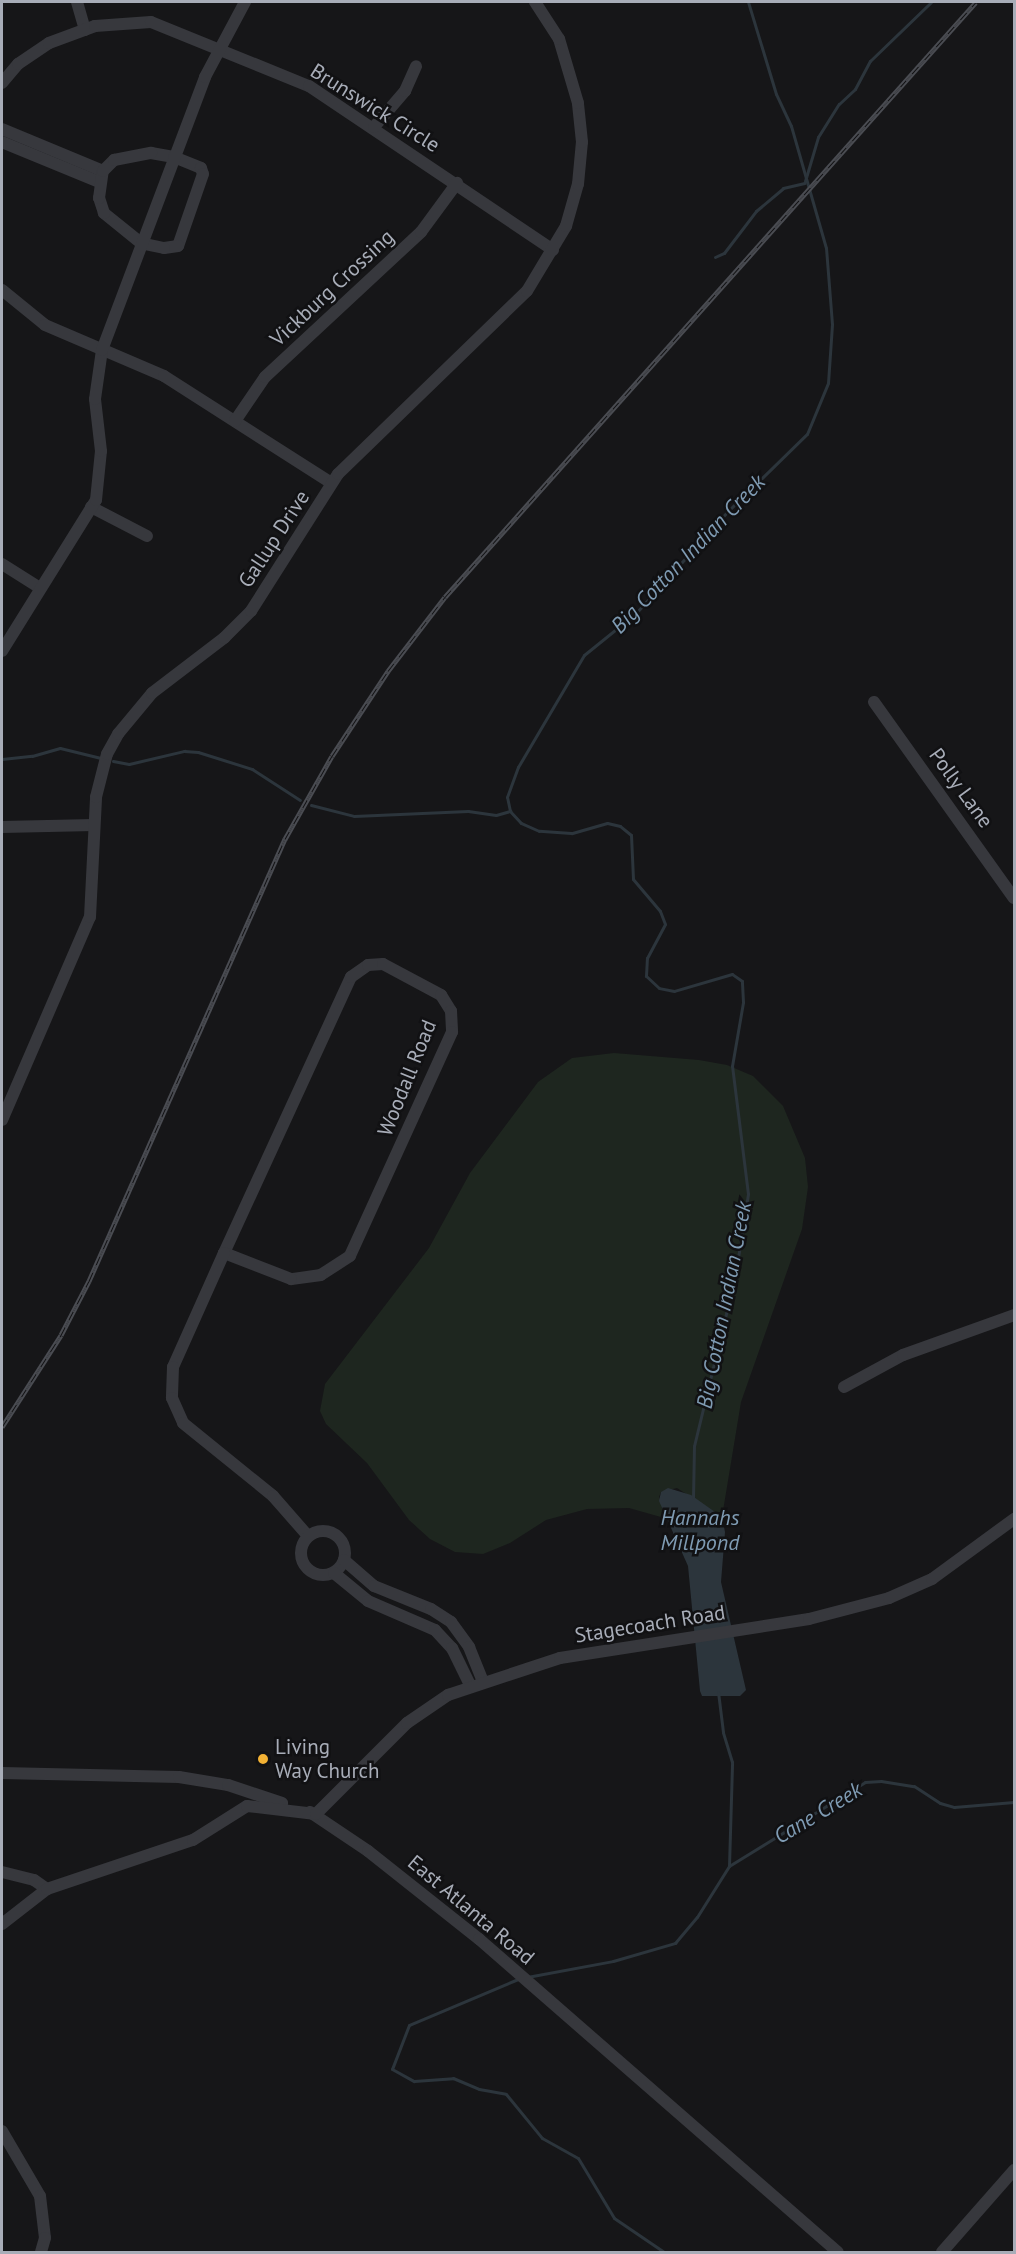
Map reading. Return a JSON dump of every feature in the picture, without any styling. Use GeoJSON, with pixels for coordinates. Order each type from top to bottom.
{"type":"FeatureCollection","features":[{"type":"Feature","properties":{"kind":"street"},"geometry":{"type":"LineString","coordinates":[[77,2],[85,30]]}},
{"type":"Feature","properties":{"kind":"street"},"geometry":{"type":"LineString","coordinates":[[2,651],[96,500],[101,451],[95,399],[102,350],[141,243],[218,48],[245,2]]}},
{"type":"Feature","properties":{"kind":"street","name":"Gallup Drive"},"geometry":{"type":"LineString","coordinates":[[2,1120],[90,917],[94,825],[101,773],[118,734],[152,693],[224,638],[251,611],[312,521],[332,483],[527,291],[553,250],[578,184],[582,142],[578,103],[559,39],[535,2]]}},
{"type":"Feature","properties":{"kind":"street","name":"Brunswick Circle"},"geometry":{"type":"LineString","coordinates":[[2,83],[18,64],[49,43],[85,30],[151,22],[309,86],[374,127],[553,250]]}},
{"type":"Feature","properties":{"kind":"street"},"geometry":{"type":"LineString","coordinates":[[374,127],[405,91],[416,66]]}},
{"type":"Feature","properties":{"kind":"street"},"geometry":{"type":"LineString","coordinates":[[2,129],[101,176]]}},
{"type":"Feature","properties":{"kind":"street"},"geometry":{"type":"LineString","coordinates":[[2,142],[101,176]]}},
{"type":"Feature","properties":{"kind":"street"},"geometry":{"type":"LineString","coordinates":[[151,153],[174,158],[201,168],[203,174],[177,246],[164,248],[141,243],[104,213],[99,198],[101,176],[126,156],[151,153]]}},
{"type":"Feature","properties":{"kind":"street","name":"Vickburg Crossing"},"geometry":{"type":"LineString","coordinates":[[234,421],[265,377],[421,232],[457,183]]}},
{"type":"Feature","properties":{"kind":"street"},"geometry":{"type":"LineString","coordinates":[[2,290],[45,325],[164,376],[332,483]]}},
{"type":"Feature","properties":{"kind":"street"},"geometry":{"type":"LineString","coordinates":[[91,507],[147,537]]}},
{"type":"Feature","properties":{"kind":"street"},"geometry":{"type":"LineString","coordinates":[[2,564],[40,588]]}},
{"type":"Feature","properties":{"kind":"street","name":"Polly Lane"},"geometry":{"type":"LineString","coordinates":[[874,702],[1014,898]]}},
{"type":"Feature","properties":{"kind":"street"},"geometry":{"type":"LineString","coordinates":[[2,827],[94,825]]}},
{"type":"Feature","properties":{"kind":"street","name":"Woodall Road"},"geometry":{"type":"LineString","coordinates":[[224,1252],[291,1279],[321,1275],[350,1256],[452,1032],[451,1011],[441,995],[383,964],[368,965],[351,977],[224,1252],[175,1362],[171,1380],[174,1403],[188,1428],[273,1496],[308,1536]]}},
{"type":"Feature","properties":{"kind":"street"},"geometry":{"type":"LineString","coordinates":[[844,1387],[903,1355],[1014,1315]]}},
{"type":"Feature","properties":{"kind":"street","name":"Stagecoach Road"},"geometry":{"type":"LineString","coordinates":[[316,1814],[407,1723],[448,1695],[560,1658],[809,1618],[889,1598],[932,1579],[1014,1519]]}},
{"type":"Feature","properties":{"kind":"street"},"geometry":{"type":"LineString","coordinates":[[320,1531],[334,1534],[343,1544],[344,1560],[334,1573],[318,1575],[304,1566],[301,1551],[308,1536],[320,1531]]}},
{"type":"Feature","properties":{"kind":"street"},"geometry":{"type":"LineString","coordinates":[[344,1560],[374,1586],[431,1608],[451,1622],[469,1647],[483,1682]]}},
{"type":"Feature","properties":{"kind":"street"},"geometry":{"type":"LineString","coordinates":[[334,1573],[368,1601],[435,1630],[452,1647],[471,1687]]}},
{"type":"Feature","properties":{"kind":"street","name":"East Atlanta Road"},"geometry":{"type":"LineString","coordinates":[[2,1773],[179,1777],[228,1785],[316,1814],[479,1939],[838,2253]]}},
{"type":"Feature","properties":{"kind":"street"},"geometry":{"type":"LineString","coordinates":[[2,1924],[47,1889],[193,1840],[247,1806],[316,1814]]}},
{"type":"Feature","properties":{"kind":"street"},"geometry":{"type":"LineString","coordinates":[[2,1872],[34,1880],[47,1889]]}},
{"type":"Feature","properties":{"kind":"street"},"geometry":{"type":"LineString","coordinates":[[2,2131],[40,2196],[45,2238],[41,2253]]}},
{"type":"Feature","properties":{"kind":"street"},"geometry":{"type":"LineString","coordinates":[[942,2253],[1014,2170]]}},
{"type":"Feature","properties":{"kind":"shaded area"},"geometry":{"type":"Polygon","coordinates":[[[614,1053],[699,1060],[727,1065],[753,1076],[783,1106],[805,1158],[808,1187],[802,1229],[741,1402],[722,1517],[677,1488],[661,1492],[659,1497],[668,1519],[629,1508],[587,1509],[546,1520],[510,1543],[483,1554],[455,1552],[430,1539],[409,1520],[367,1463],[326,1424],[320,1411],[325,1384],[429,1248],[470,1173],[538,1082],[572,1058],[614,1053]]]}},
{"type":"Feature","properties":{"kind":"water","name":"Hannahs Millpond"},"geometry":{"type":"Polygon","coordinates":[[[668,1488],[691,1495],[722,1517],[725,1532],[721,1582],[746,1690],[740,1696],[702,1696],[700,1691],[688,1566],[659,1501],[661,1492],[668,1488]]]}},
{"type":"Feature","properties":{"kind":"waterway","name":"Big Cotton Indian Creek"},"geometry":{"type":"LineString","coordinates":[[693,1498],[694,1446],[735,1277],[748,1194],[732,1066],[743,1002],[742,981],[732,974],[674,991],[659,988],[646,976],[647,958],[665,924],[660,911],[633,879],[631,835],[620,826],[607,823],[571,833],[539,831],[521,823],[510,811],[507,797],[518,767],[584,655],[636,613],[728,511],[807,434],[828,383],[832,324],[826,248],[791,126],[776,94],[748,2]]}},
{"type":"Feature","properties":{"kind":"waterway","name":"Big Cotton Indian Creek"},"geometry":{"type":"LineString","coordinates":[[805,181],[818,137],[839,104],[855,89],[870,61],[931,2]]}},
{"type":"Feature","properties":{"kind":"waterway"},"geometry":{"type":"LineString","coordinates":[[715,257],[724,253],[756,211],[783,188],[804,183]]}},
{"type":"Feature","properties":{"kind":"waterway"},"geometry":{"type":"LineString","coordinates":[[2,759],[32,756],[60,748],[101,758]]}},
{"type":"Feature","properties":{"kind":"waterway"},"geometry":{"type":"LineString","coordinates":[[113,761],[129,764],[184,751],[198,752],[252,769],[300,800]]}},
{"type":"Feature","properties":{"kind":"waterway"},"geometry":{"type":"LineString","coordinates":[[311,805],[354,816],[468,811],[496,815],[510,811]]}},
{"type":"Feature","properties":{"kind":"waterway","name":"Big Cotton Indian Creek"},"geometry":{"type":"LineString","coordinates":[[527,1977],[613,1961],[675,1943],[697,1917],[729,1866],[732,1762],[723,1732],[718,1692]]}},
{"type":"Feature","properties":{"kind":"waterway","name":"Cane Creek"},"geometry":{"type":"LineString","coordinates":[[729,1866],[865,1782],[881,1781],[914,1786],[940,1803],[954,1807],[1014,1802]]}},
{"type":"Feature","properties":{"kind":"waterway","name":"Big Cotton Indian Creek"},"geometry":{"type":"LineString","coordinates":[[518,1979],[409,2025],[392,2069],[414,2081],[453,2078],[479,2089],[506,2094],[542,2138],[578,2158],[614,2218],[664,2252]]}},
{"type":"Feature","properties":{"kind":"railway"},"geometry":{"type":"LineString","coordinates":[[2,1427],[61,1335],[89,1281],[285,839],[332,756],[388,671],[445,597],[976,2]]}},
{"type":"Feature","properties":{"kind":"place","name":"Living Way Church"},"geometry":{"type":"Point","coordinates":[263,1759]}}]}
